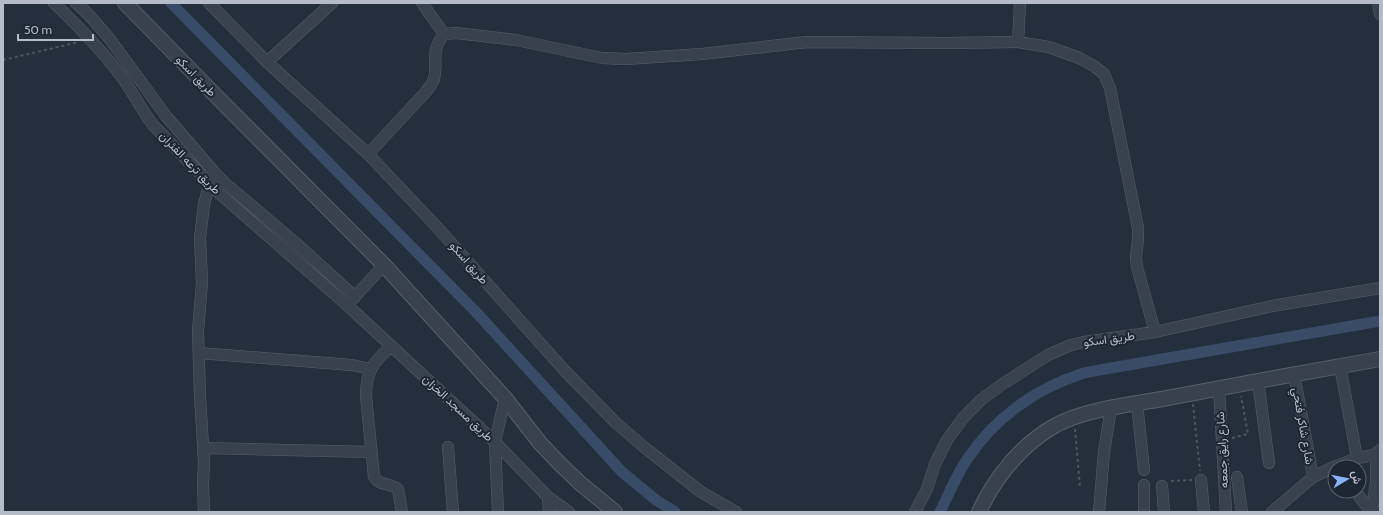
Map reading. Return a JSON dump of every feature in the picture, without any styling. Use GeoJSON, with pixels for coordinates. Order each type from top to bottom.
{"type":"FeatureCollection","features":[{"type":"Feature","properties":{"kind":"street","name":"طريق ترعه الفئران"},"geometry":{"type":"LineString","coordinates":[[54,3],[89,37],[121,76],[143,112],[153,124],[210,183],[346,305]]}},
{"type":"Feature","properties":{"kind":"street","name":"طريق ترعه الفئران"},"geometry":{"type":"LineString","coordinates":[[76,3],[109,38],[166,116],[215,173],[230,188],[291,239],[355,297]]}},
{"type":"Feature","properties":{"kind":"street","name":"طريق اسكو"},"geometry":{"type":"LineString","coordinates":[[125,3],[228,109],[384,265],[505,398],[540,443],[560,464],[581,484],[615,512]]}},
{"type":"Feature","properties":{"kind":"street","name":"طريق اسكو"},"geometry":{"type":"LineString","coordinates":[[209,3],[267,62],[368,154],[436,226],[590,398],[644,447],[684,479],[701,492],[736,512]]}},
{"type":"Feature","properties":{"kind":"street"},"geometry":{"type":"LineString","coordinates":[[267,62],[332,3]]}},
{"type":"Feature","properties":{"kind":"street"},"geometry":{"type":"LineString","coordinates":[[422,3],[444,34]]}},
{"type":"Feature","properties":{"kind":"street"},"geometry":{"type":"LineString","coordinates":[[1018,42],[1020,3]]}},
{"type":"Feature","properties":{"kind":"street"},"geometry":{"type":"LineString","coordinates":[[1378,3],[1380,14]]}},
{"type":"Feature","properties":{"kind":"street"},"geometry":{"type":"LineString","coordinates":[[444,34],[456,33],[516,40],[602,58],[626,59],[695,55],[807,42],[1018,42],[1049,47],[1079,58],[1094,66],[1104,74],[1110,88],[1138,228],[1136,256],[1137,267],[1155,332]]}},
{"type":"Feature","properties":{"kind":"street"},"geometry":{"type":"LineString","coordinates":[[368,154],[431,85],[434,79],[435,71],[435,52],[437,45],[444,34]]}},
{"type":"Feature","properties":{"kind":"street"},"geometry":{"type":"LineString","coordinates":[[204,512],[198,331],[202,282],[200,224],[210,183]]}},
{"type":"Feature","properties":{"kind":"street"},"geometry":{"type":"LineString","coordinates":[[346,305],[384,265]]}},
{"type":"Feature","properties":{"kind":"street","name":"طريق اسكو"},"geometry":{"type":"LineString","coordinates":[[915,512],[927,490],[935,464],[947,440],[963,418],[982,399],[1048,355],[1084,342],[1155,332],[1272,306],[1380,288]]}},
{"type":"Feature","properties":{"kind":"street","name":"طريق مسجد الخزان"},"geometry":{"type":"LineString","coordinates":[[346,305],[495,442],[548,497],[569,512]]}},
{"type":"Feature","properties":{"kind":"street"},"geometry":{"type":"LineString","coordinates":[[391,346],[370,369],[366,385],[366,396],[374,477],[379,483],[396,487],[398,489],[402,512]]}},
{"type":"Feature","properties":{"kind":"street"},"geometry":{"type":"LineString","coordinates":[[199,353],[352,365],[370,369]]}},
{"type":"Feature","properties":{"kind":"street"},"geometry":{"type":"LineString","coordinates":[[978,512],[996,481],[1008,465],[1023,450],[1056,425],[1074,418],[1111,408],[1380,359]]}},
{"type":"Feature","properties":{"kind":"street"},"geometry":{"type":"LineString","coordinates":[[1340,366],[1357,458],[1379,452],[1371,512]]}},
{"type":"Feature","properties":{"kind":"street","name":"شارع شاكر فتحي"},"geometry":{"type":"LineString","coordinates":[[1294,374],[1313,477]]}},
{"type":"Feature","properties":{"kind":"street"},"geometry":{"type":"LineString","coordinates":[[1258,381],[1269,463]]}},
{"type":"Feature","properties":{"kind":"street","name":"شارع رايق جمعه"},"geometry":{"type":"LineString","coordinates":[[1219,388],[1226,512]]}},
{"type":"Feature","properties":{"kind":"street"},"geometry":{"type":"LineString","coordinates":[[498,512],[495,442],[505,398]]}},
{"type":"Feature","properties":{"kind":"street"},"geometry":{"type":"LineString","coordinates":[[1138,403],[1144,470]]}},
{"type":"Feature","properties":{"kind":"street"},"geometry":{"type":"LineString","coordinates":[[1098,512],[1104,452],[1111,408]]}},
{"type":"Feature","properties":{"kind":"street"},"geometry":{"type":"LineString","coordinates":[[448,447],[453,512]]}},
{"type":"Feature","properties":{"kind":"street"},"geometry":{"type":"LineString","coordinates":[[203,448],[372,452]]}},
{"type":"Feature","properties":{"kind":"street"},"geometry":{"type":"LineString","coordinates":[[1272,512],[1313,477],[1327,470]]}},
{"type":"Feature","properties":{"kind":"street"},"geometry":{"type":"LineString","coordinates":[[1237,477],[1242,512]]}},
{"type":"Feature","properties":{"kind":"street"},"geometry":{"type":"LineString","coordinates":[[1201,480],[1204,512]]}},
{"type":"Feature","properties":{"kind":"street"},"geometry":{"type":"LineString","coordinates":[[1144,485],[1144,512]]}},
{"type":"Feature","properties":{"kind":"street"},"geometry":{"type":"LineString","coordinates":[[1162,486],[1164,512]]}},
{"type":"Feature","properties":{"kind":"street"},"geometry":{"type":"LineString","coordinates":[[548,497],[550,512]]}},
{"type":"Feature","properties":{"kind":"street"},"geometry":{"type":"LineString","coordinates":[[1361,499],[1371,512]]}},
{"type":"Feature","properties":{"kind":"path"},"geometry":{"type":"LineString","coordinates":[[3,60],[73,44],[89,37]]}},
{"type":"Feature","properties":{"kind":"path"},"geometry":{"type":"LineString","coordinates":[[1221,441],[1248,434],[1239,384]]}},
{"type":"Feature","properties":{"kind":"path"},"geometry":{"type":"LineString","coordinates":[[1162,486],[1163,482],[1166,481],[1201,480],[1192,393]]}},
{"type":"Feature","properties":{"kind":"path"},"geometry":{"type":"LineString","coordinates":[[1074,418],[1080,487]]}},
{"type":"Feature","properties":{"kind":"waterway"},"geometry":{"type":"LineString","coordinates":[[171,3],[475,311],[622,472],[656,500],[675,512]]}},
{"type":"Feature","properties":{"kind":"waterway"},"geometry":{"type":"LineString","coordinates":[[940,512],[964,464],[991,430],[1017,407],[1064,380],[1092,371],[1380,321]]}}]}
